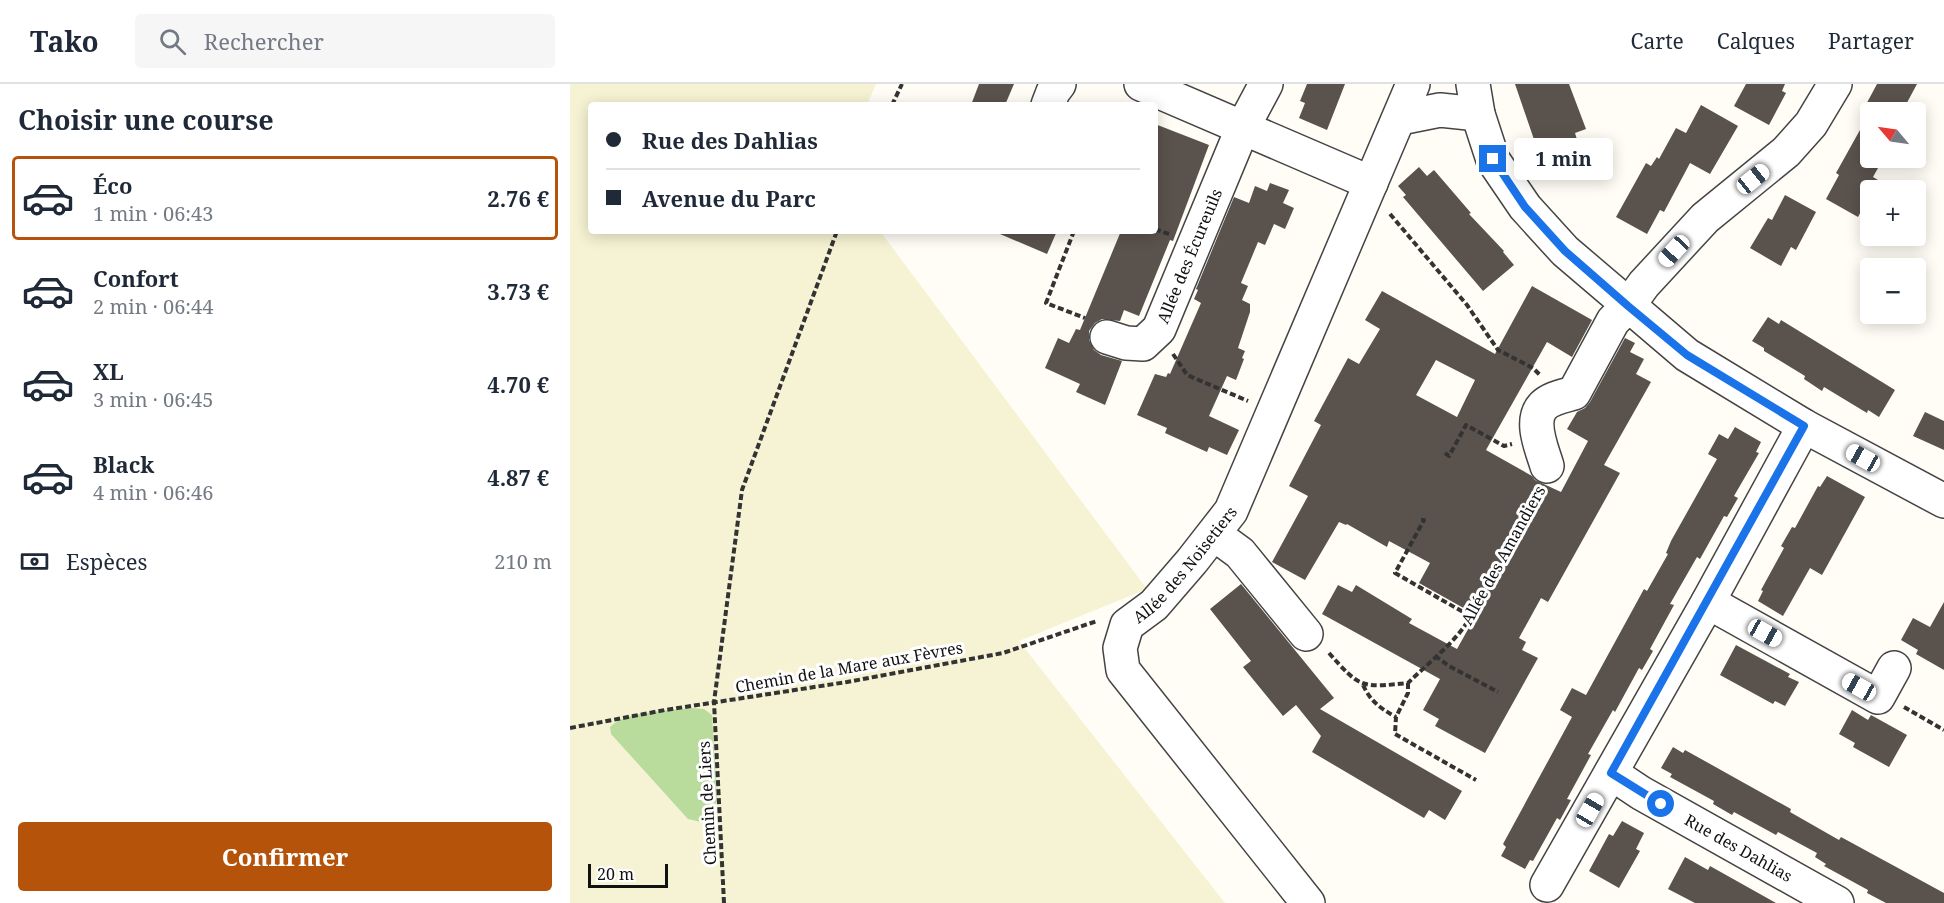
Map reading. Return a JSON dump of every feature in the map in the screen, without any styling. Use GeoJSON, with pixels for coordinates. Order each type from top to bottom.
{"type":"FeatureCollection","features":[{"type":"Feature","properties":{"kind":"street"},"geometry":{"type":"LineString","coordinates":[[1049,102],[1059,84]]}},
{"type":"Feature","properties":{"kind":"street"},"geometry":{"type":"LineString","coordinates":[[1141,84],[1243,127],[1367,191]]}},
{"type":"Feature","properties":{"kind":"street","name":"Allée des Écureuils"},"geometry":{"type":"LineString","coordinates":[[1107,337],[1126,343],[1143,344],[1159,329],[1243,127],[1266,84]]}},
{"type":"Feature","properties":{"kind":"street","name":"Allée des Noisetiers"},"geometry":{"type":"LineString","coordinates":[[1308,903],[1123,670],[1120,648],[1127,625],[1154,605],[1231,511],[1413,84]]}},
{"type":"Feature","properties":{"kind":"street"},"geometry":{"type":"LineString","coordinates":[[1543,452],[1537,421],[1542,407],[1554,399],[1574,393],[1613,321],[1628,306],[1644,284],[1705,218],[1786,152],[1811,124],[1835,84]]}},
{"type":"Feature","properties":{"kind":"street"},"geometry":{"type":"LineString","coordinates":[[1400,118],[1440,110],[1476,99],[1493,159],[1525,207],[1565,251],[1628,306],[1687,355],[1804,426],[1944,501]]}},
{"type":"Feature","properties":{"kind":"street"},"geometry":{"type":"LineString","coordinates":[[1547,885],[1708,602],[1804,426]]}},
{"type":"Feature","properties":{"kind":"street"},"geometry":{"type":"LineString","coordinates":[[1214,534],[1240,553],[1306,634]]}},
{"type":"Feature","properties":{"kind":"street"},"geometry":{"type":"LineString","coordinates":[[1708,602],[1878,697],[1894,668]]}},
{"type":"Feature","properties":{"kind":"street","name":"Rue des Dahlias"},"geometry":{"type":"LineString","coordinates":[[1611,773],[1641,793],[1837,903]]}},
{"type":"Feature","properties":{"kind":"path"},"geometry":{"type":"LineString","coordinates":[[893,102],[902,84]]}},
{"type":"Feature","properties":{"kind":"path"},"geometry":{"type":"LineString","coordinates":[[1367,191],[1388,212],[1467,305],[1498,350],[1533,368],[1543,378],[1554,399]]}},
{"type":"Feature","properties":{"kind":"path","name":"Chemin de Liers"},"geometry":{"type":"LineString","coordinates":[[723,903],[714,702],[742,490],[836,234]]}},
{"type":"Feature","properties":{"kind":"path"},"geometry":{"type":"LineString","coordinates":[[1073,234],[1046,303],[1102,325],[1107,337]]}},
{"type":"Feature","properties":{"kind":"path"},"geometry":{"type":"LineString","coordinates":[[1150,338],[1176,355],[1187,375],[1273,412]]}},
{"type":"Feature","properties":{"kind":"path"},"geometry":{"type":"LineString","coordinates":[[1445,453],[1449,456],[1466,425],[1504,446],[1543,452]]}},
{"type":"Feature","properties":{"kind":"path","name":"Allée des Amandiers"},"geometry":{"type":"LineString","coordinates":[[1408,683],[1449,645],[1470,616],[1545,482],[1543,452]]}},
{"type":"Feature","properties":{"kind":"path"},"geometry":{"type":"LineString","coordinates":[[1421,520],[1424,520],[1395,573],[1470,616]]}},
{"type":"Feature","properties":{"kind":"path","name":"Chemin de la Mare aux Fèvres"},"geometry":{"type":"LineString","coordinates":[[570,728],[1003,653],[1105,618],[1127,625]]}},
{"type":"Feature","properties":{"kind":"path"},"geometry":{"type":"LineString","coordinates":[[1306,634],[1314,637],[1349,676],[1363,685],[1376,706],[1396,717]]}},
{"type":"Feature","properties":{"kind":"path"},"geometry":{"type":"LineString","coordinates":[[1435,656],[1498,692]]}},
{"type":"Feature","properties":{"kind":"path"},"geometry":{"type":"LineString","coordinates":[[1363,685],[1408,683],[1408,693],[1396,717],[1395,734],[1476,780]]}},
{"type":"Feature","properties":{"kind":"path"},"geometry":{"type":"LineString","coordinates":[[1878,697],[1893,701],[1944,730]]}},
{"type":"Feature","properties":{"kind":"shaded area"},"geometry":{"type":"Polygon","coordinates":[[[570,84],[876,84],[868,102],[588,102],[588,234],[882,234],[1147,589],[1019,641],[1225,903],[570,903],[570,84]]]}},
{"type":"Feature","properties":{"kind":"green space"},"geometry":{"type":"Polygon","coordinates":[[[691,708],[704,709],[712,715],[717,801],[711,819],[701,822],[688,819],[611,734],[610,727],[637,715],[691,708]]]}},
{"type":"Feature","properties":{"kind":"building"},"geometry":{"type":"Polygon","coordinates":[[[979,84],[1014,84],[1006,102],[972,102],[979,84]]]}},
{"type":"Feature","properties":{"kind":"building"},"geometry":{"type":"Polygon","coordinates":[[[1307,84],[1345,84],[1327,130],[1299,118],[1305,103],[1300,101],[1307,84]]]}},
{"type":"Feature","properties":{"kind":"building"},"geometry":{"type":"Polygon","coordinates":[[[1515,84],[1569,84],[1586,129],[1575,133],[1579,146],[1541,160],[1515,84]]]}},
{"type":"Feature","properties":{"kind":"building"},"geometry":{"type":"Polygon","coordinates":[[[1746,84],[1785,84],[1782,91],[1786,93],[1769,125],[1734,106],[1746,84]]]}},
{"type":"Feature","properties":{"kind":"building"},"geometry":{"type":"Polygon","coordinates":[[[1877,84],[1917,84],[1907,102],[1867,102],[1877,84]]]}},
{"type":"Feature","properties":{"kind":"building"},"geometry":{"type":"Polygon","coordinates":[[[1701,105],[1738,126],[1710,174],[1690,163],[1664,212],[1660,210],[1647,234],[1616,217],[1646,163],[1651,166],[1657,157],[1659,159],[1676,128],[1686,133],[1701,105]]]}},
{"type":"Feature","properties":{"kind":"building"},"geometry":{"type":"Polygon","coordinates":[[[1158,125],[1209,145],[1173,241],[1170,240],[1139,316],[1124,310],[1120,321],[1102,319],[1095,323],[1089,331],[1089,340],[1094,350],[1101,355],[1122,361],[1105,405],[1076,392],[1080,384],[1045,368],[1058,338],[1069,343],[1076,329],[1080,330],[1120,234],[1158,234],[1158,125]]]}},
{"type":"Feature","properties":{"kind":"building"},"geometry":{"type":"Polygon","coordinates":[[[1860,130],[1860,168],[1878,168],[1873,177],[1878,180],[1860,180],[1858,217],[1826,199],[1839,175],[1836,173],[1860,130]]]}},
{"type":"Feature","properties":{"kind":"building"},"geometry":{"type":"Polygon","coordinates":[[[1419,167],[1427,176],[1434,170],[1514,265],[1483,291],[1403,197],[1406,195],[1398,186],[1419,167]]]}},
{"type":"Feature","properties":{"kind":"building"},"geometry":{"type":"Polygon","coordinates":[[[1270,183],[1289,190],[1283,203],[1294,208],[1285,229],[1274,224],[1265,245],[1258,242],[1241,283],[1248,286],[1242,300],[1250,304],[1250,312],[1238,348],[1245,351],[1242,358],[1244,359],[1236,380],[1227,376],[1209,416],[1239,430],[1227,455],[1209,447],[1207,452],[1165,433],[1167,428],[1137,415],[1155,374],[1166,377],[1168,373],[1170,374],[1201,303],[1194,299],[1198,290],[1196,289],[1234,197],[1249,203],[1255,186],[1267,191],[1270,183]]]}},
{"type":"Feature","properties":{"kind":"building"},"geometry":{"type":"Polygon","coordinates":[[[1785,195],[1816,212],[1796,250],[1791,247],[1781,266],[1750,248],[1768,218],[1772,220],[1785,195]]]}},
{"type":"Feature","properties":{"kind":"building"},"geometry":{"type":"Polygon","coordinates":[[[1000,234],[1056,234],[1047,254],[1000,234]]]}},
{"type":"Feature","properties":{"kind":"building"},"geometry":{"type":"Polygon","coordinates":[[[1532,286],[1592,320],[1572,357],[1547,342],[1486,450],[1532,476],[1535,480],[1561,492],[1588,441],[1567,429],[1577,412],[1590,402],[1625,338],[1635,343],[1630,352],[1644,359],[1636,374],[1651,382],[1604,465],[1620,473],[1548,602],[1541,598],[1519,638],[1526,642],[1522,650],[1538,658],[1485,753],[1435,726],[1439,719],[1423,710],[1440,679],[1322,614],[1338,585],[1352,592],[1356,585],[1412,619],[1409,623],[1457,649],[1476,615],[1419,583],[1430,563],[1389,541],[1387,547],[1347,524],[1339,522],[1305,580],[1272,562],[1308,496],[1289,486],[1321,425],[1314,421],[1348,358],[1359,364],[1380,329],[1365,320],[1382,291],[1495,354],[1532,286]],[[1436,360],[1416,395],[1457,417],[1475,380],[1436,360]]]}},
{"type":"Feature","properties":{"kind":"building"},"geometry":{"type":"Polygon","coordinates":[[[1768,317],[1779,324],[1781,320],[1895,390],[1879,417],[1868,410],[1867,413],[1824,387],[1822,391],[1804,379],[1805,376],[1752,341],[1768,317]]]}},
{"type":"Feature","properties":{"kind":"building"},"geometry":{"type":"Polygon","coordinates":[[[1925,412],[1944,421],[1944,450],[1913,436],[1925,412]]]}},
{"type":"Feature","properties":{"kind":"building"},"geometry":{"type":"Polygon","coordinates":[[[1735,427],[1761,442],[1756,452],[1759,453],[1734,496],[1738,498],[1727,517],[1724,516],[1700,559],[1697,557],[1670,604],[1674,605],[1650,649],[1653,651],[1642,670],[1639,668],[1615,712],[1613,710],[1588,754],[1591,755],[1567,799],[1571,800],[1560,820],[1557,818],[1533,861],[1530,860],[1525,869],[1501,856],[1506,847],[1503,844],[1572,717],[1560,710],[1572,688],[1586,695],[1644,589],[1647,591],[1668,554],[1666,553],[1671,541],[1717,459],[1708,454],[1719,434],[1728,439],[1735,427]]]}},
{"type":"Feature","properties":{"kind":"building"},"geometry":{"type":"Polygon","coordinates":[[[1827,476],[1865,497],[1822,575],[1810,568],[1783,616],[1758,601],[1763,591],[1761,590],[1784,548],[1781,546],[1792,527],[1795,528],[1818,486],[1820,487],[1827,476]]]}},
{"type":"Feature","properties":{"kind":"building"},"geometry":{"type":"Polygon","coordinates":[[[1241,584],[1334,698],[1320,709],[1462,791],[1445,820],[1429,810],[1424,818],[1312,752],[1321,736],[1296,705],[1283,716],[1243,667],[1251,661],[1210,609],[1241,584]]]}},
{"type":"Feature","properties":{"kind":"building"},"geometry":{"type":"Polygon","coordinates":[[[1944,602],[1944,670],[1916,654],[1918,650],[1901,640],[1913,618],[1930,627],[1944,602]]]}},
{"type":"Feature","properties":{"kind":"building"},"geometry":{"type":"Polygon","coordinates":[[[1736,645],[1790,674],[1788,677],[1799,682],[1785,706],[1775,701],[1773,704],[1720,675],[1736,645]]]}},
{"type":"Feature","properties":{"kind":"building"},"geometry":{"type":"Polygon","coordinates":[[[1852,710],[1868,720],[1871,715],[1907,735],[1889,767],[1853,747],[1855,743],[1839,734],[1852,710]]]}},
{"type":"Feature","properties":{"kind":"building"},"geometry":{"type":"Polygon","coordinates":[[[1673,747],[1683,753],[1685,750],[1791,809],[1790,812],[1839,840],[1841,837],[1944,893],[1944,903],[1886,903],[1867,893],[1868,890],[1824,866],[1826,864],[1815,857],[1817,853],[1778,832],[1776,835],[1734,812],[1732,815],[1713,804],[1714,801],[1670,777],[1672,774],[1661,768],[1673,747]]]}},
{"type":"Feature","properties":{"kind":"building"},"geometry":{"type":"Polygon","coordinates":[[[1622,821],[1644,833],[1636,849],[1640,851],[1619,888],[1589,871],[1609,834],[1613,836],[1622,821]]]}},
{"type":"Feature","properties":{"kind":"building"},"geometry":{"type":"Polygon","coordinates":[[[1685,857],[1708,870],[1710,866],[1776,903],[1695,903],[1668,889],[1685,857]]]}},
{"type":"Feature","properties":{"kind":"route"},"geometry":{"type":"LineString","coordinates":[[1493,159],[1525,207],[1565,251],[1628,306],[1687,355],[1804,426],[1611,773],[1661,804]]}}]}
